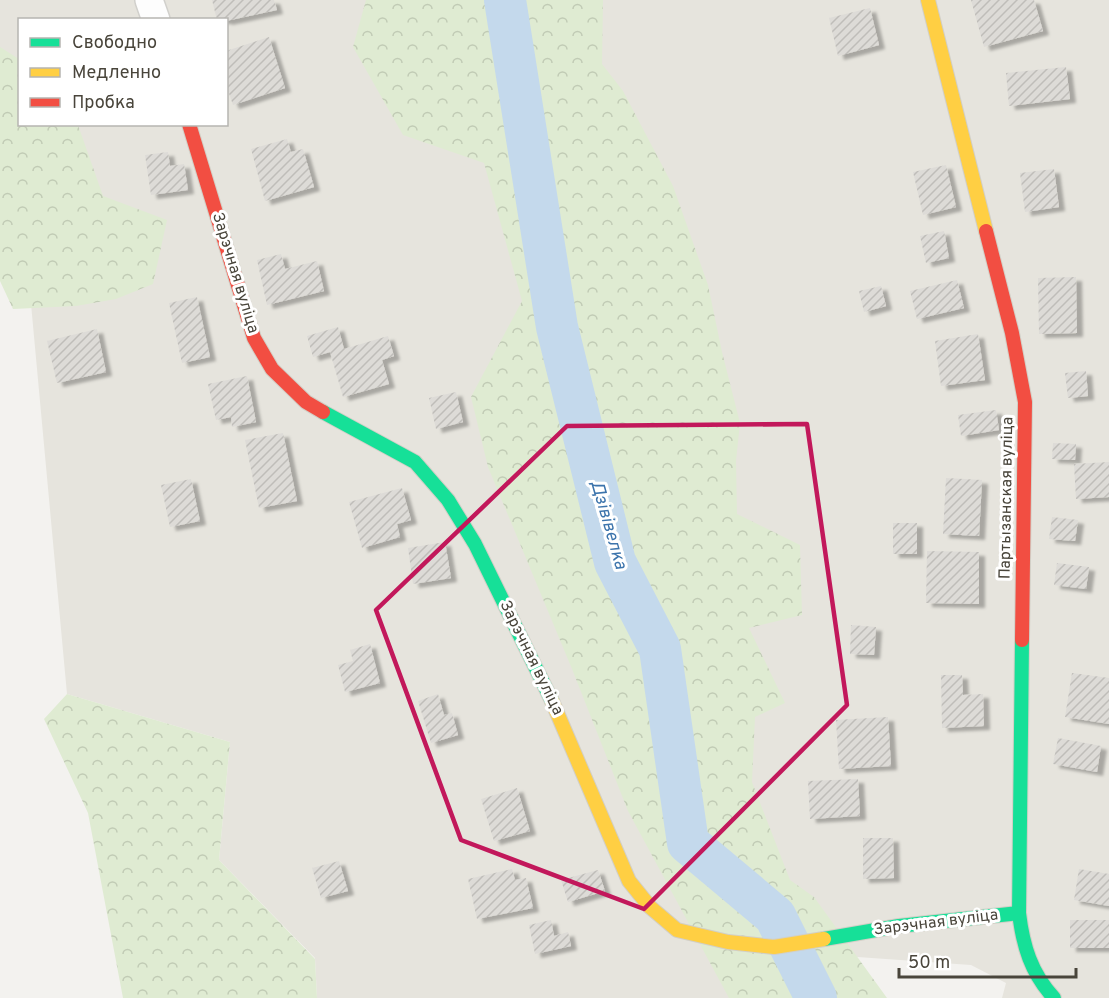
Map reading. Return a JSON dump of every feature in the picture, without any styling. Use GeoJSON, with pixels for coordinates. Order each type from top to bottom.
{"type":"FeatureCollection","features":[{"type":"Feature","properties":{"kind":"street"},"geometry":{"type":"LineString","coordinates":[[149,0],[155,18]]}},
{"type":"Feature","properties":{"kind":"street","name":"Партызанская вуліца"},"geometry":{"type":"LineString","coordinates":[[928,0],[1012,333],[1025,402],[1019,913],[1022,942],[1036,977],[1054,998]]}},
{"type":"Feature","properties":{"kind":"street","name":"Зарэчная вуліца"},"geometry":{"type":"LineString","coordinates":[[190,126],[254,338],[272,369],[306,402],[415,462],[448,500],[475,544],[546,687],[629,881],[650,908],[677,930],[728,942],[774,947],[899,926],[1019,913]]}},
{"type":"Feature","properties":{"kind":"highlighted area"},"geometry":{"type":"Polygon","coordinates":[[[807,424],[847,705],[644,909],[461,840],[376,610],[567,426],[807,424]]]}},
{"type":"Feature","properties":{"kind":"shaded area"},"geometry":{"type":"Polygon","coordinates":[[[0,0],[1109,0],[1109,998],[1002,998],[1006,983],[971,965],[717,947],[736,998],[317,998],[315,958],[219,860],[230,742],[67,694],[18,163],[0,162],[0,0]]]}},
{"type":"Feature","properties":{"kind":"green space"},"geometry":{"type":"Polygon","coordinates":[[[366,0],[603,0],[602,64],[623,91],[673,186],[708,285],[740,423],[736,461],[737,514],[800,545],[802,615],[749,628],[785,703],[755,717],[752,782],[790,880],[814,897],[887,998],[729,998],[628,811],[488,467],[471,397],[522,301],[484,163],[403,135],[353,47],[366,0]]]}},
{"type":"Feature","properties":{"kind":"green space"},"geometry":{"type":"Polygon","coordinates":[[[0,47],[18,58],[18,126],[78,126],[103,196],[167,220],[153,284],[116,299],[76,306],[13,309],[0,281],[0,47]]]}},
{"type":"Feature","properties":{"kind":"green space"},"geometry":{"type":"Polygon","coordinates":[[[67,694],[230,742],[219,860],[315,959],[317,998],[123,998],[88,813],[44,719],[67,694]]]}},
{"type":"Feature","properties":{"kind":"building"},"geometry":{"type":"Polygon","coordinates":[[[212,0],[274,0],[277,10],[228,21],[228,18],[216,18],[212,0]]]}},
{"type":"Feature","properties":{"kind":"building"},"geometry":{"type":"Polygon","coordinates":[[[971,0],[1034,0],[1043,31],[984,47],[971,0]]]}},
{"type":"Feature","properties":{"kind":"building"},"geometry":{"type":"Polygon","coordinates":[[[870,8],[879,45],[838,56],[829,18],[870,8]]]}},
{"type":"Feature","properties":{"kind":"building"},"geometry":{"type":"Polygon","coordinates":[[[269,37],[285,88],[233,105],[228,91],[228,50],[269,37]]]}},
{"type":"Feature","properties":{"kind":"building"},"geometry":{"type":"Polygon","coordinates":[[[1066,67],[1070,99],[1009,106],[1006,73],[1066,67]]]}},
{"type":"Feature","properties":{"kind":"building"},"geometry":{"type":"Polygon","coordinates":[[[287,139],[291,152],[303,149],[314,187],[265,201],[251,149],[287,139]]]}},
{"type":"Feature","properties":{"kind":"building"},"geometry":{"type":"Polygon","coordinates":[[[168,152],[170,166],[184,164],[188,190],[151,195],[145,155],[168,152]]]}},
{"type":"Feature","properties":{"kind":"building"},"geometry":{"type":"Polygon","coordinates":[[[946,165],[956,207],[923,215],[913,172],[946,165]]]}},
{"type":"Feature","properties":{"kind":"building"},"geometry":{"type":"Polygon","coordinates":[[[1054,169],[1059,207],[1025,212],[1020,173],[1054,169]]]}},
{"type":"Feature","properties":{"kind":"building"},"geometry":{"type":"Polygon","coordinates":[[[944,231],[949,258],[926,263],[920,236],[944,231]]]}},
{"type":"Feature","properties":{"kind":"building"},"geometry":{"type":"Polygon","coordinates":[[[281,254],[285,269],[317,261],[324,291],[267,305],[257,260],[281,254]]]}},
{"type":"Feature","properties":{"kind":"building"},"geometry":{"type":"Polygon","coordinates":[[[1076,277],[1077,333],[1039,334],[1038,278],[1076,277]]]}},
{"type":"Feature","properties":{"kind":"building"},"geometry":{"type":"Polygon","coordinates":[[[957,280],[964,308],[917,319],[910,291],[957,280]]]}},
{"type":"Feature","properties":{"kind":"building"},"geometry":{"type":"Polygon","coordinates":[[[881,286],[886,306],[864,312],[859,291],[881,286]]]}},
{"type":"Feature","properties":{"kind":"building"},"geometry":{"type":"Polygon","coordinates":[[[197,297],[210,357],[182,363],[169,303],[197,297]]]}},
{"type":"Feature","properties":{"kind":"building"},"geometry":{"type":"Polygon","coordinates":[[[338,327],[344,349],[388,336],[394,356],[382,360],[389,384],[343,397],[330,352],[313,357],[307,336],[338,327]]]}},
{"type":"Feature","properties":{"kind":"building"},"geometry":{"type":"Polygon","coordinates":[[[97,329],[106,372],[57,383],[47,341],[97,329]]]}},
{"type":"Feature","properties":{"kind":"building"},"geometry":{"type":"Polygon","coordinates":[[[978,334],[985,380],[941,386],[935,341],[978,334]]]}},
{"type":"Feature","properties":{"kind":"building"},"geometry":{"type":"Polygon","coordinates":[[[1086,371],[1088,396],[1068,398],[1065,373],[1086,371]]]}},
{"type":"Feature","properties":{"kind":"building"},"geometry":{"type":"Polygon","coordinates":[[[247,376],[256,422],[232,427],[231,417],[216,420],[208,384],[247,376]]]}},
{"type":"Feature","properties":{"kind":"building"},"geometry":{"type":"Polygon","coordinates":[[[456,392],[463,422],[436,429],[429,398],[456,392]]]}},
{"type":"Feature","properties":{"kind":"building"},"geometry":{"type":"Polygon","coordinates":[[[996,410],[999,430],[961,436],[958,415],[996,410]]]}},
{"type":"Feature","properties":{"kind":"building"},"geometry":{"type":"Polygon","coordinates":[[[283,433],[297,501],[259,508],[245,440],[283,433]]]}},
{"type":"Feature","properties":{"kind":"building"},"geometry":{"type":"Polygon","coordinates":[[[1053,443],[1076,444],[1075,460],[1052,459],[1053,443]]]}},
{"type":"Feature","properties":{"kind":"building"},"geometry":{"type":"Polygon","coordinates":[[[1109,462],[1109,497],[1076,499],[1074,464],[1109,462]]]}},
{"type":"Feature","properties":{"kind":"building"},"geometry":{"type":"Polygon","coordinates":[[[946,478],[982,480],[979,536],[943,534],[946,478]]]}},
{"type":"Feature","properties":{"kind":"building"},"geometry":{"type":"Polygon","coordinates":[[[191,479],[200,521],[170,527],[161,485],[191,479]]]}},
{"type":"Feature","properties":{"kind":"building"},"geometry":{"type":"Polygon","coordinates":[[[402,488],[411,520],[397,524],[400,537],[362,548],[349,502],[402,488]]]}},
{"type":"Feature","properties":{"kind":"building"},"geometry":{"type":"Polygon","coordinates":[[[1052,517],[1078,520],[1075,541],[1049,539],[1052,517]]]}},
{"type":"Feature","properties":{"kind":"building"},"geometry":{"type":"Polygon","coordinates":[[[893,523],[917,523],[917,554],[893,554],[893,523]]]}},
{"type":"Feature","properties":{"kind":"building"},"geometry":{"type":"Polygon","coordinates":[[[445,542],[451,578],[413,584],[408,548],[445,542]]]}},
{"type":"Feature","properties":{"kind":"building"},"geometry":{"type":"Polygon","coordinates":[[[927,551],[979,552],[979,604],[926,603],[927,551]]]}},
{"type":"Feature","properties":{"kind":"building"},"geometry":{"type":"Polygon","coordinates":[[[1057,563],[1089,567],[1086,589],[1054,585],[1057,563]]]}},
{"type":"Feature","properties":{"kind":"building"},"geometry":{"type":"Polygon","coordinates":[[[851,625],[876,627],[874,655],[850,654],[851,625]]]}},
{"type":"Feature","properties":{"kind":"building"},"geometry":{"type":"Polygon","coordinates":[[[370,644],[380,683],[345,692],[338,665],[353,661],[350,650],[370,644]]]}},
{"type":"Feature","properties":{"kind":"building"},"geometry":{"type":"Polygon","coordinates":[[[1072,673],[1109,678],[1109,724],[1065,717],[1072,673]]]}},
{"type":"Feature","properties":{"kind":"building"},"geometry":{"type":"Polygon","coordinates":[[[941,675],[962,675],[963,695],[983,694],[984,726],[942,728],[941,675]]]}},
{"type":"Feature","properties":{"kind":"building"},"geometry":{"type":"Polygon","coordinates":[[[438,694],[444,715],[452,713],[458,735],[431,743],[418,701],[438,694]]]}},
{"type":"Feature","properties":{"kind":"building"},"geometry":{"type":"Polygon","coordinates":[[[888,717],[891,766],[839,769],[836,720],[888,717]]]}},
{"type":"Feature","properties":{"kind":"building"},"geometry":{"type":"Polygon","coordinates":[[[1058,738],[1101,746],[1097,772],[1053,764],[1058,738]]]}},
{"type":"Feature","properties":{"kind":"building"},"geometry":{"type":"Polygon","coordinates":[[[858,779],[860,816],[810,819],[808,781],[858,779]]]}},
{"type":"Feature","properties":{"kind":"building"},"geometry":{"type":"Polygon","coordinates":[[[517,788],[530,831],[494,841],[481,799],[517,788]]]}},
{"type":"Feature","properties":{"kind":"building"},"geometry":{"type":"Polygon","coordinates":[[[863,838],[893,838],[894,878],[863,879],[863,838]]]}},
{"type":"Feature","properties":{"kind":"building"},"geometry":{"type":"Polygon","coordinates":[[[339,861],[348,891],[321,898],[312,868],[339,861]]]}},
{"type":"Feature","properties":{"kind":"building"},"geometry":{"type":"Polygon","coordinates":[[[512,869],[515,880],[526,878],[533,908],[477,919],[468,879],[512,869]]]}},
{"type":"Feature","properties":{"kind":"building"},"geometry":{"type":"Polygon","coordinates":[[[1079,869],[1109,874],[1109,906],[1074,900],[1079,869]]]}},
{"type":"Feature","properties":{"kind":"building"},"geometry":{"type":"Polygon","coordinates":[[[598,870],[605,891],[568,902],[561,880],[598,870]]]}},
{"type":"Feature","properties":{"kind":"building"},"geometry":{"type":"Polygon","coordinates":[[[551,920],[554,936],[568,932],[571,946],[535,954],[529,925],[551,920]]]}},
{"type":"Feature","properties":{"kind":"building"},"geometry":{"type":"Polygon","coordinates":[[[1070,920],[1109,920],[1109,948],[1070,948],[1070,920]]]}},
{"type":"Feature","properties":{"kind":"waterway","name":"Дзівівелка"},"geometry":{"type":"LineString","coordinates":[[505,0],[557,327],[615,562],[660,649],[688,843],[775,916],[816,998]]}},
{"type":"Feature","properties":{"kind":"traffic: fast"},"geometry":{"type":"LineString","coordinates":[[323,412],[415,462],[448,500],[475,544],[552,701]]}},
{"type":"Feature","properties":{"kind":"traffic: fast"},"geometry":{"type":"LineString","coordinates":[[1022,640],[1019,913],[1029,958],[1039,979],[1054,998]]}},
{"type":"Feature","properties":{"kind":"traffic: fast"},"geometry":{"type":"LineString","coordinates":[[824,939],[899,926],[1019,913]]}},
{"type":"Feature","properties":{"kind":"traffic: slow"},"geometry":{"type":"LineString","coordinates":[[928,0],[986,231]]}},
{"type":"Feature","properties":{"kind":"traffic: slow"},"geometry":{"type":"LineString","coordinates":[[552,701],[629,881],[650,907],[677,930],[728,942],[774,947],[824,939]]}},
{"type":"Feature","properties":{"kind":"traffic: jam"},"geometry":{"type":"LineString","coordinates":[[190,126],[254,338],[272,369],[306,402],[323,412]]}},
{"type":"Feature","properties":{"kind":"traffic: jam"},"geometry":{"type":"LineString","coordinates":[[986,231],[1012,333],[1025,402],[1022,640]]}}]}
